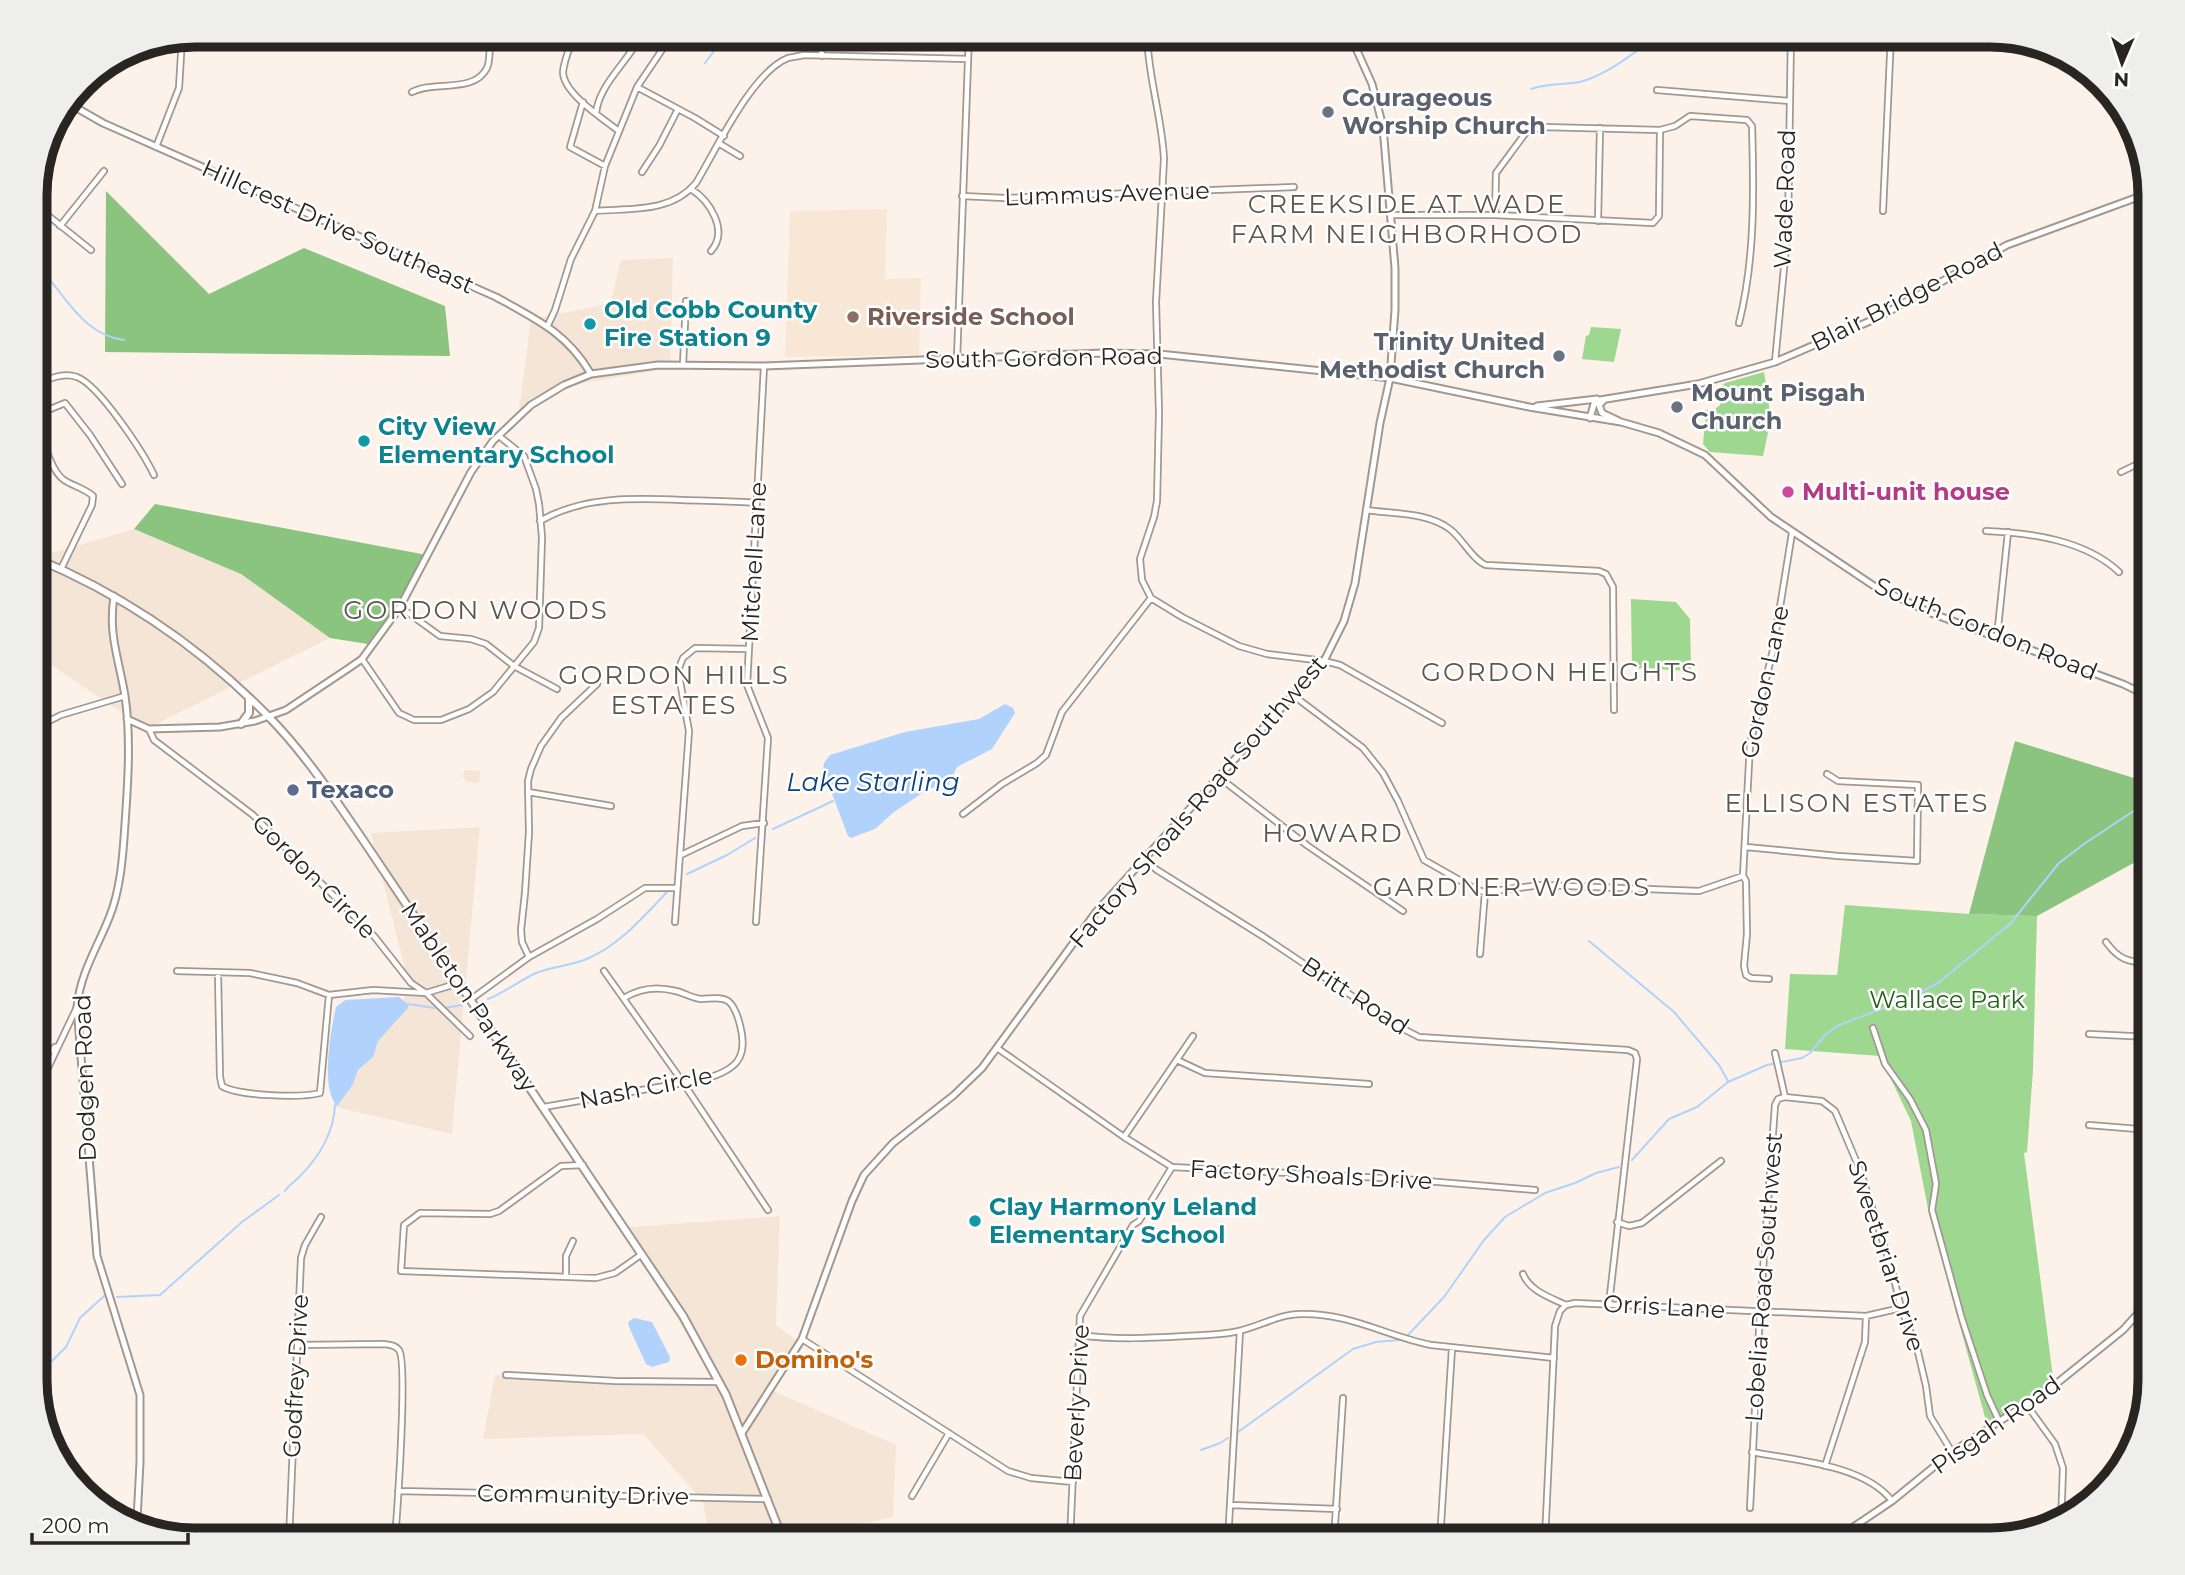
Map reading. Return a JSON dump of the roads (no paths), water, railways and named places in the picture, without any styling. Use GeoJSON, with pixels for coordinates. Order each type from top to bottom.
{"type":"FeatureCollection","features":[{"type":"Feature","properties":{"kind":"main road","name":"Mableton Parkway"},"geometry":{"type":"LineString","coordinates":[[48,564],[114,596],[179,638],[269,716],[326,787],[683,1316],[743,1433],[779,1528]]}},
{"type":"Feature","properties":{"kind":"main road"},"geometry":{"type":"LineString","coordinates":[[241,724],[249,713],[249,698]]}},
{"type":"Feature","properties":{"kind":"street"},"geometry":{"type":"LineString","coordinates":[[412,92],[423,86],[461,85],[478,78],[487,67],[489,47]]}},
{"type":"Feature","properties":{"kind":"street"},"geometry":{"type":"LineString","coordinates":[[571,47],[563,75],[566,84],[583,102],[619,131]]}},
{"type":"Feature","properties":{"kind":"street"},"geometry":{"type":"LineString","coordinates":[[596,113],[600,96],[633,47]]}},
{"type":"Feature","properties":{"kind":"street"},"geometry":{"type":"LineString","coordinates":[[548,326],[571,259],[595,211],[605,166],[637,87],[664,47]]}},
{"type":"Feature","properties":{"kind":"street"},"geometry":{"type":"LineString","coordinates":[[821,47],[822,56]]}},
{"type":"Feature","properties":{"kind":"street"},"geometry":{"type":"LineString","coordinates":[[957,360],[968,47]]}},
{"type":"Feature","properties":{"kind":"street"},"geometry":{"type":"LineString","coordinates":[[1148,47],[1163,141],[1164,192],[1156,302],[1159,354],[1157,501],[1140,567],[1142,580],[1151,598],[1199,626],[1254,651],[1340,665],[1442,723]]}},
{"type":"Feature","properties":{"kind":"street","name":"Factory Shoals Road Southwest"},"geometry":{"type":"LineString","coordinates":[[743,1433],[802,1339],[864,1175],[894,1143],[970,1080],[997,1048],[1096,912],[1324,661],[1344,621],[1355,583],[1380,423],[1390,378],[1395,310],[1391,215],[1378,105],[1369,75],[1356,47]]}},
{"type":"Feature","properties":{"kind":"street","name":"Wade Road"},"geometry":{"type":"LineString","coordinates":[[1775,362],[1787,233],[1791,47]]}},
{"type":"Feature","properties":{"kind":"street"},"geometry":{"type":"LineString","coordinates":[[1883,211],[1890,47]]}},
{"type":"Feature","properties":{"kind":"street"},"geometry":{"type":"LineString","coordinates":[[156,147],[179,88],[181,48]]}},
{"type":"Feature","properties":{"kind":"street"},"geometry":{"type":"LineString","coordinates":[[595,211],[657,206],[677,201],[691,189],[751,91],[776,65],[788,58],[804,55],[968,59]]}},
{"type":"Feature","properties":{"kind":"street"},"geometry":{"type":"LineString","coordinates":[[637,87],[724,136]]}},
{"type":"Feature","properties":{"kind":"street"},"geometry":{"type":"LineString","coordinates":[[1657,90],[1789,101]]}},
{"type":"Feature","properties":{"kind":"street"},"geometry":{"type":"LineString","coordinates":[[583,102],[570,147],[605,166]]}},
{"type":"Feature","properties":{"kind":"street","name":"Hillcrest Drive Southeast"},"geometry":{"type":"LineString","coordinates":[[76,108],[156,147],[496,297],[548,326],[566,340],[591,374]]}},
{"type":"Feature","properties":{"kind":"street"},"geometry":{"type":"LineString","coordinates":[[642,172],[678,109]]}},
{"type":"Feature","properties":{"kind":"street"},"geometry":{"type":"LineString","coordinates":[[1495,215],[1496,173],[1527,131],[1544,127],[1660,130],[1675,126],[1690,116],[1747,120],[1752,127],[1752,236],[1739,323]]}},
{"type":"Feature","properties":{"kind":"street"},"geometry":{"type":"LineString","coordinates":[[1598,221],[1600,128]]}},
{"type":"Feature","properties":{"kind":"street"},"geometry":{"type":"LineString","coordinates":[[1391,215],[1495,215],[1653,223],[1659,216],[1660,130]]}},
{"type":"Feature","properties":{"kind":"street"},"geometry":{"type":"LineString","coordinates":[[720,144],[740,156]]}},
{"type":"Feature","properties":{"kind":"street"},"geometry":{"type":"LineString","coordinates":[[60,226],[104,170]]}},
{"type":"Feature","properties":{"kind":"street","name":"Lummus Avenue"},"geometry":{"type":"LineString","coordinates":[[962,196],[1005,198],[1294,187]]}},
{"type":"Feature","properties":{"kind":"street"},"geometry":{"type":"LineString","coordinates":[[691,189],[699,194],[713,212],[719,233],[716,246],[711,251]]}},
{"type":"Feature","properties":{"kind":"street","name":"Blair Bridge Road"},"geometry":{"type":"LineString","coordinates":[[1529,407],[1698,384],[1775,362],[1877,317],[2007,246],[2138,197]]}},
{"type":"Feature","properties":{"kind":"street"},"geometry":{"type":"LineString","coordinates":[[48,216],[91,250]]}},
{"type":"Feature","properties":{"kind":"street"},"geometry":{"type":"LineString","coordinates":[[684,365],[686,301]]}},
{"type":"Feature","properties":{"kind":"street","name":"South Gordon Road"},"geometry":{"type":"LineString","coordinates":[[149,729],[241,724],[269,716],[286,710],[362,659],[400,607],[471,472],[499,436],[531,405],[564,385],[591,374],[640,366],[764,366],[1070,354],[1159,354],[1390,378],[1529,407],[1621,422],[1673,438],[1705,455],[1771,517],[1792,533],[1874,586],[1931,612],[2138,691]]}},
{"type":"Feature","properties":{"kind":"street","name":"Mitchell Lane"},"geometry":{"type":"LineString","coordinates":[[756,922],[768,738],[747,685],[764,366]]}},
{"type":"Feature","properties":{"kind":"street"},"geometry":{"type":"LineString","coordinates":[[48,380],[58,376],[80,378],[120,421],[141,450],[154,475]]}},
{"type":"Feature","properties":{"kind":"street"},"geometry":{"type":"LineString","coordinates":[[1590,418],[1597,401],[1607,398]]}},
{"type":"Feature","properties":{"kind":"street"},"geometry":{"type":"LineString","coordinates":[[1607,398],[1601,401],[1599,408],[1602,413],[1621,422]]}},
{"type":"Feature","properties":{"kind":"street"},"geometry":{"type":"LineString","coordinates":[[48,409],[65,403],[122,484]]}},
{"type":"Feature","properties":{"kind":"street"},"geometry":{"type":"LineString","coordinates":[[362,659],[399,713],[425,721],[441,720],[481,702],[493,692],[534,642],[539,628],[540,521],[536,489],[524,456],[499,436]]}},
{"type":"Feature","properties":{"kind":"street"},"geometry":{"type":"LineString","coordinates":[[48,450],[56,472],[93,496],[92,505],[61,569]]}},
{"type":"Feature","properties":{"kind":"street"},"geometry":{"type":"LineString","coordinates":[[2121,472],[2138,464]]}},
{"type":"Feature","properties":{"kind":"street"},"geometry":{"type":"LineString","coordinates":[[540,521],[573,507],[611,499],[757,503]]}},
{"type":"Feature","properties":{"kind":"street"},"geometry":{"type":"LineString","coordinates":[[1366,510],[1438,521],[1463,540],[1479,562],[1486,565],[1599,571],[1606,574],[1614,587],[1614,710]]}},
{"type":"Feature","properties":{"kind":"street"},"geometry":{"type":"LineString","coordinates":[[1986,531],[2049,538],[2106,560],[2119,572]]}},
{"type":"Feature","properties":{"kind":"street"},"geometry":{"type":"LineString","coordinates":[[1997,637],[2008,532]]}},
{"type":"Feature","properties":{"kind":"street","name":"Gordon Lane"},"geometry":{"type":"LineString","coordinates":[[1769,979],[1746,975],[1746,881],[1743,876],[1750,744],[1773,650],[1792,533]]}},
{"type":"Feature","properties":{"kind":"street","name":"Dodgen Road"},"geometry":{"type":"LineString","coordinates":[[114,596],[114,655],[125,695],[127,719],[126,814],[119,879],[110,916],[81,982],[77,1007],[97,1256],[140,1395],[141,1445],[137,1515]]}},
{"type":"Feature","properties":{"kind":"street"},"geometry":{"type":"LineString","coordinates":[[963,814],[1046,755],[1062,712],[1151,598]]}},
{"type":"Feature","properties":{"kind":"street"},"geometry":{"type":"LineString","coordinates":[[400,607],[440,636],[479,641],[514,666],[557,689]]}},
{"type":"Feature","properties":{"kind":"street"},"geometry":{"type":"LineString","coordinates":[[675,922],[689,731],[679,680],[680,664],[695,648],[749,649]]}},
{"type":"Feature","properties":{"kind":"street"},"geometry":{"type":"LineString","coordinates":[[529,957],[522,942],[521,930],[531,769],[541,746],[561,718],[597,684]]}},
{"type":"Feature","properties":{"kind":"street"},"geometry":{"type":"LineString","coordinates":[[48,722],[125,695]]}},
{"type":"Feature","properties":{"kind":"street"},"geometry":{"type":"LineString","coordinates":[[1294,696],[1363,748],[1398,801],[1423,860],[1449,876],[1485,892],[1541,885],[1699,891],[1743,876]]}},
{"type":"Feature","properties":{"kind":"street"},"geometry":{"type":"LineString","coordinates":[[127,719],[149,729]]}},
{"type":"Feature","properties":{"kind":"street","name":"Gordon Circle"},"geometry":{"type":"LineString","coordinates":[[149,729],[154,740],[253,814],[374,936],[411,983],[426,993],[470,1036]]}},
{"type":"Feature","properties":{"kind":"street"},"geometry":{"type":"LineString","coordinates":[[1746,846],[1917,862],[1918,785],[1838,780],[1827,774]]}},
{"type":"Feature","properties":{"kind":"street"},"geometry":{"type":"LineString","coordinates":[[1220,778],[1308,846],[1404,911]]}},
{"type":"Feature","properties":{"kind":"street"},"geometry":{"type":"LineString","coordinates":[[528,792],[611,806]]}},
{"type":"Feature","properties":{"kind":"street"},"geometry":{"type":"LineString","coordinates":[[680,855],[742,825],[764,823]]}},
{"type":"Feature","properties":{"kind":"street","name":"Britt Road"},"geometry":{"type":"LineString","coordinates":[[1143,859],[1394,1024],[1419,1037],[1628,1050],[1635,1053],[1637,1059],[1618,1222]]}},
{"type":"Feature","properties":{"kind":"street"},"geometry":{"type":"LineString","coordinates":[[470,1000],[529,957],[597,919],[645,888],[676,888]]}},
{"type":"Feature","properties":{"kind":"street"},"geometry":{"type":"LineString","coordinates":[[1480,954],[1485,892]]}},
{"type":"Feature","properties":{"kind":"street"},"geometry":{"type":"LineString","coordinates":[[2106,942],[2115,955],[2138,962]]}},
{"type":"Feature","properties":{"kind":"street"},"geometry":{"type":"LineString","coordinates":[[177,971],[250,973],[297,983],[329,995],[373,990],[426,993],[459,983]]}},
{"type":"Feature","properties":{"kind":"street"},"geometry":{"type":"LineString","coordinates":[[604,971],[768,1210]]}},
{"type":"Feature","properties":{"kind":"street"},"geometry":{"type":"LineString","coordinates":[[218,973],[220,1077],[222,1086],[237,1091],[306,1096],[320,1093],[329,995]]}},
{"type":"Feature","properties":{"kind":"street","name":"Nash Circle"},"geometry":{"type":"LineString","coordinates":[[544,1107],[684,1084],[727,1072],[736,1064],[741,1054],[742,1036],[733,1007],[721,998],[698,999],[675,990],[640,989],[624,998]]}},
{"type":"Feature","properties":{"kind":"street"},"geometry":{"type":"LineString","coordinates":[[48,1067],[77,1007]]}},
{"type":"Feature","properties":{"kind":"street"},"geometry":{"type":"LineString","coordinates":[[1873,1028],[1885,1064],[1910,1099],[1926,1130],[1936,1184],[1932,1210],[1962,1319],[1987,1395],[1999,1421]]}},
{"type":"Feature","properties":{"kind":"street"},"geometry":{"type":"LineString","coordinates":[[2089,1034],[2138,1036]]}},
{"type":"Feature","properties":{"kind":"street"},"geometry":{"type":"LineString","coordinates":[[1124,1137],[1193,1037]]}},
{"type":"Feature","properties":{"kind":"street"},"geometry":{"type":"LineString","coordinates":[[48,1053],[61,1041]]}},
{"type":"Feature","properties":{"kind":"street","name":"Factory Shoals Drive"},"geometry":{"type":"LineString","coordinates":[[997,1048],[1124,1137],[1172,1167],[1402,1179],[1535,1190]]}},
{"type":"Feature","properties":{"kind":"street","name":"Lobelia Road Southwest"},"geometry":{"type":"LineString","coordinates":[[1750,1508],[1760,1312],[1775,1105],[1778,1099],[1785,1097],[1775,1053]]}},
{"type":"Feature","properties":{"kind":"street"},"geometry":{"type":"LineString","coordinates":[[1177,1060],[1205,1073],[1369,1084]]}},
{"type":"Feature","properties":{"kind":"street","name":"Sweetbriar Drive"},"geometry":{"type":"LineString","coordinates":[[1785,1097],[1822,1101],[1835,1111],[1860,1170],[1892,1270],[1901,1308],[1918,1352],[1930,1416],[1952,1452]]}},
{"type":"Feature","properties":{"kind":"street"},"geometry":{"type":"LineString","coordinates":[[2089,1125],[2138,1129]]}},
{"type":"Feature","properties":{"kind":"street"},"geometry":{"type":"LineString","coordinates":[[1609,1304],[1618,1222],[1629,1226],[1642,1223],[1721,1161]]}},
{"type":"Feature","properties":{"kind":"street"},"geometry":{"type":"LineString","coordinates":[[583,1165],[566,1165],[557,1169],[491,1214],[421,1213],[409,1219],[404,1224],[401,1271],[603,1278],[642,1254]]}},
{"type":"Feature","properties":{"kind":"street","name":"Beverly Drive"},"geometry":{"type":"LineString","coordinates":[[1071,1528],[1080,1316],[1101,1277],[1172,1167]]}},
{"type":"Feature","properties":{"kind":"street","name":"Godfrey Drive"},"geometry":{"type":"LineString","coordinates":[[290,1528],[301,1258],[305,1245],[321,1217]]}},
{"type":"Feature","properties":{"kind":"street"},"geometry":{"type":"LineString","coordinates":[[566,1277],[566,1256],[573,1241]]}},
{"type":"Feature","properties":{"kind":"street"},"geometry":{"type":"LineString","coordinates":[[1523,1274],[1527,1283],[1539,1292],[1566,1306],[1560,1311],[1555,1326],[1546,1528]]}},
{"type":"Feature","properties":{"kind":"street","name":"Orris Lane"},"geometry":{"type":"LineString","coordinates":[[1566,1306],[1575,1303],[1609,1304],[1866,1316],[1901,1308]]}},
{"type":"Feature","properties":{"kind":"street","name":"Pisgah Road"},"geometry":{"type":"LineString","coordinates":[[1851,1528],[1892,1500],[1952,1452],[2026,1404],[2093,1355],[2138,1313]]}},
{"type":"Feature","properties":{"kind":"street"},"geometry":{"type":"LineString","coordinates":[[1079,1335],[1143,1338],[1240,1331],[1290,1315],[1322,1315],[1361,1322],[1411,1341],[1452,1348],[1554,1357]]}},
{"type":"Feature","properties":{"kind":"street"},"geometry":{"type":"LineString","coordinates":[[1825,1466],[1865,1342],[1866,1316]]}},
{"type":"Feature","properties":{"kind":"street"},"geometry":{"type":"LineString","coordinates":[[1229,1528],[1240,1331]]}},
{"type":"Feature","properties":{"kind":"street"},"geometry":{"type":"LineString","coordinates":[[802,1339],[993,1462],[1018,1475],[1073,1482]]}},
{"type":"Feature","properties":{"kind":"street"},"geometry":{"type":"LineString","coordinates":[[298,1345],[384,1344],[397,1349],[402,1363],[396,1528]]}},
{"type":"Feature","properties":{"kind":"street"},"geometry":{"type":"LineString","coordinates":[[1441,1528],[1452,1348]]}},
{"type":"Feature","properties":{"kind":"street"},"geometry":{"type":"LineString","coordinates":[[506,1375],[615,1381],[719,1382]]}},
{"type":"Feature","properties":{"kind":"street"},"geometry":{"type":"LineString","coordinates":[[1335,1528],[1343,1398]]}},
{"type":"Feature","properties":{"kind":"street"},"geometry":{"type":"LineString","coordinates":[[2026,1404],[2055,1444],[2063,1468],[2062,1509]]}},
{"type":"Feature","properties":{"kind":"street"},"geometry":{"type":"LineString","coordinates":[[912,1496],[949,1433]]}},
{"type":"Feature","properties":{"kind":"street"},"geometry":{"type":"LineString","coordinates":[[1752,1452],[1825,1466],[1865,1479],[1878,1486],[1892,1500]]}},
{"type":"Feature","properties":{"kind":"street","name":"Community Drive"},"geometry":{"type":"LineString","coordinates":[[398,1491],[768,1499]]}},
{"type":"Feature","properties":{"kind":"street"},"geometry":{"type":"LineString","coordinates":[[1231,1505],[1337,1509]]}},
{"type":"Feature","properties":{"kind":"water","name":"Lake Starling"},"geometry":{"type":"Polygon","coordinates":[[[1005,704],[1013,708],[1015,713],[992,749],[957,767],[948,786],[930,788],[894,812],[875,829],[851,838],[848,836],[823,770],[830,755],[905,732],[979,719],[1005,704]]]}},
{"type":"Feature","properties":{"kind":"water"},"geometry":{"type":"Polygon","coordinates":[[[399,997],[409,1005],[408,1008],[378,1041],[373,1057],[358,1070],[352,1086],[337,1106],[329,1086],[328,1073],[336,1007],[345,1000],[399,997]]]}},
{"type":"Feature","properties":{"kind":"water"},"geometry":{"type":"Polygon","coordinates":[[[634,1318],[652,1322],[670,1357],[669,1362],[652,1367],[646,1364],[629,1327],[628,1322],[634,1318]]]}},
{"type":"Feature","properties":{"kind":"waterway"},"geometry":{"type":"LineString","coordinates":[[705,63],[717,47]]}},
{"type":"Feature","properties":{"kind":"waterway"},"geometry":{"type":"LineString","coordinates":[[1531,89],[1589,79],[1620,63],[1641,47]]}},
{"type":"Feature","properties":{"kind":"waterway"},"geometry":{"type":"LineString","coordinates":[[48,278],[84,320],[108,336],[124,340]]}},
{"type":"Feature","properties":{"kind":"waterway"},"geometry":{"type":"LineString","coordinates":[[773,829],[833,801]]}},
{"type":"Feature","properties":{"kind":"waterway"},"geometry":{"type":"LineString","coordinates":[[1632,1160],[1669,1119],[1697,1107],[1728,1082],[1767,1065],[1802,1058],[1837,1026],[1910,998],[1938,983],[2010,924],[2059,863],[2138,808]]}},
{"type":"Feature","properties":{"kind":"waterway"},"geometry":{"type":"LineString","coordinates":[[687,874],[755,838]]}},
{"type":"Feature","properties":{"kind":"waterway"},"geometry":{"type":"LineString","coordinates":[[488,999],[536,973],[583,961],[601,952],[632,928],[668,891]]}},
{"type":"Feature","properties":{"kind":"waterway"},"geometry":{"type":"LineString","coordinates":[[1589,941],[1674,1012],[1719,1065],[1728,1081]]}},
{"type":"Feature","properties":{"kind":"waterway"},"geometry":{"type":"LineString","coordinates":[[409,1004],[434,1008]]}},
{"type":"Feature","properties":{"kind":"waterway"},"geometry":{"type":"LineString","coordinates":[[445,1008],[462,1005]]}},
{"type":"Feature","properties":{"kind":"waterway"},"geometry":{"type":"LineString","coordinates":[[285,1191],[308,1168],[320,1151],[329,1134],[335,1105]]}},
{"type":"Feature","properties":{"kind":"waterway"},"geometry":{"type":"LineString","coordinates":[[1408,1335],[1444,1297],[1484,1240],[1505,1217],[1545,1193],[1619,1167]]}},
{"type":"Feature","properties":{"kind":"waterway"},"geometry":{"type":"LineString","coordinates":[[117,1297],[160,1295],[242,1222],[279,1195]]}},
{"type":"Feature","properties":{"kind":"waterway"},"geometry":{"type":"LineString","coordinates":[[48,1365],[66,1347],[80,1318],[104,1296]]}},
{"type":"Feature","properties":{"kind":"waterway"},"geometry":{"type":"LineString","coordinates":[[1238,1432],[1353,1349],[1376,1342],[1399,1340]]}},
{"type":"Feature","properties":{"kind":"waterway"},"geometry":{"type":"LineString","coordinates":[[1201,1450],[1228,1438]]}},
{"type":"Feature","properties":{"kind":"place","name":"Courageous Worship Church"},"geometry":{"type":"Point","coordinates":[1328,112]}},
{"type":"Feature","properties":{"kind":"place","name":"Riverside School"},"geometry":{"type":"Point","coordinates":[853,317]}},
{"type":"Feature","properties":{"kind":"place","name":"Old Cobb County Fire Station 9"},"geometry":{"type":"Point","coordinates":[590,324]}},
{"type":"Feature","properties":{"kind":"place","name":"Trinity United Methodist Church"},"geometry":{"type":"Point","coordinates":[1559,356]}},
{"type":"Feature","properties":{"kind":"place","name":"Mount Pisgah Church"},"geometry":{"type":"Point","coordinates":[1677,407]}},
{"type":"Feature","properties":{"kind":"place","name":"City View Elementary School"},"geometry":{"type":"Point","coordinates":[364,441]}},
{"type":"Feature","properties":{"kind":"place","name":"Multi-unit house"},"geometry":{"type":"Point","coordinates":[1788,492]}},
{"type":"Feature","properties":{"kind":"place","name":"Texaco"},"geometry":{"type":"Point","coordinates":[293,790]}},
{"type":"Feature","properties":{"kind":"place","name":"Clay Harmony Leland Elementary School"},"geometry":{"type":"Point","coordinates":[975,1221]}},
{"type":"Feature","properties":{"kind":"place","name":"Domino's"},"geometry":{"type":"Point","coordinates":[741,1360]}},
{"type":"Feature","properties":{"kind":"district","name":"CREEKSIDE AT WADE FARM NEIGHBORHOOD"},"geometry":{"type":"Point","coordinates":[1407,218]}},
{"type":"Feature","properties":{"kind":"district","name":"GORDON WOODS"},"geometry":{"type":"Point","coordinates":[476,610]}},
{"type":"Feature","properties":{"kind":"district","name":"GORDON HEIGHTS"},"geometry":{"type":"Point","coordinates":[1560,672]}},
{"type":"Feature","properties":{"kind":"district","name":"GORDON HILLS ESTATES"},"geometry":{"type":"Point","coordinates":[674,690]}},
{"type":"Feature","properties":{"kind":"district","name":"ELLISON ESTATES"},"geometry":{"type":"Point","coordinates":[1857,803]}},
{"type":"Feature","properties":{"kind":"district","name":"HOWARD"},"geometry":{"type":"Point","coordinates":[1333,833]}},
{"type":"Feature","properties":{"kind":"district","name":"GARDNER WOODS"},"geometry":{"type":"Point","coordinates":[1512,887]}},
{"type":"Feature","properties":{"kind":"park label","name":"Wallace Park"},"geometry":{"type":"Point","coordinates":[1947,1000]}}]}
